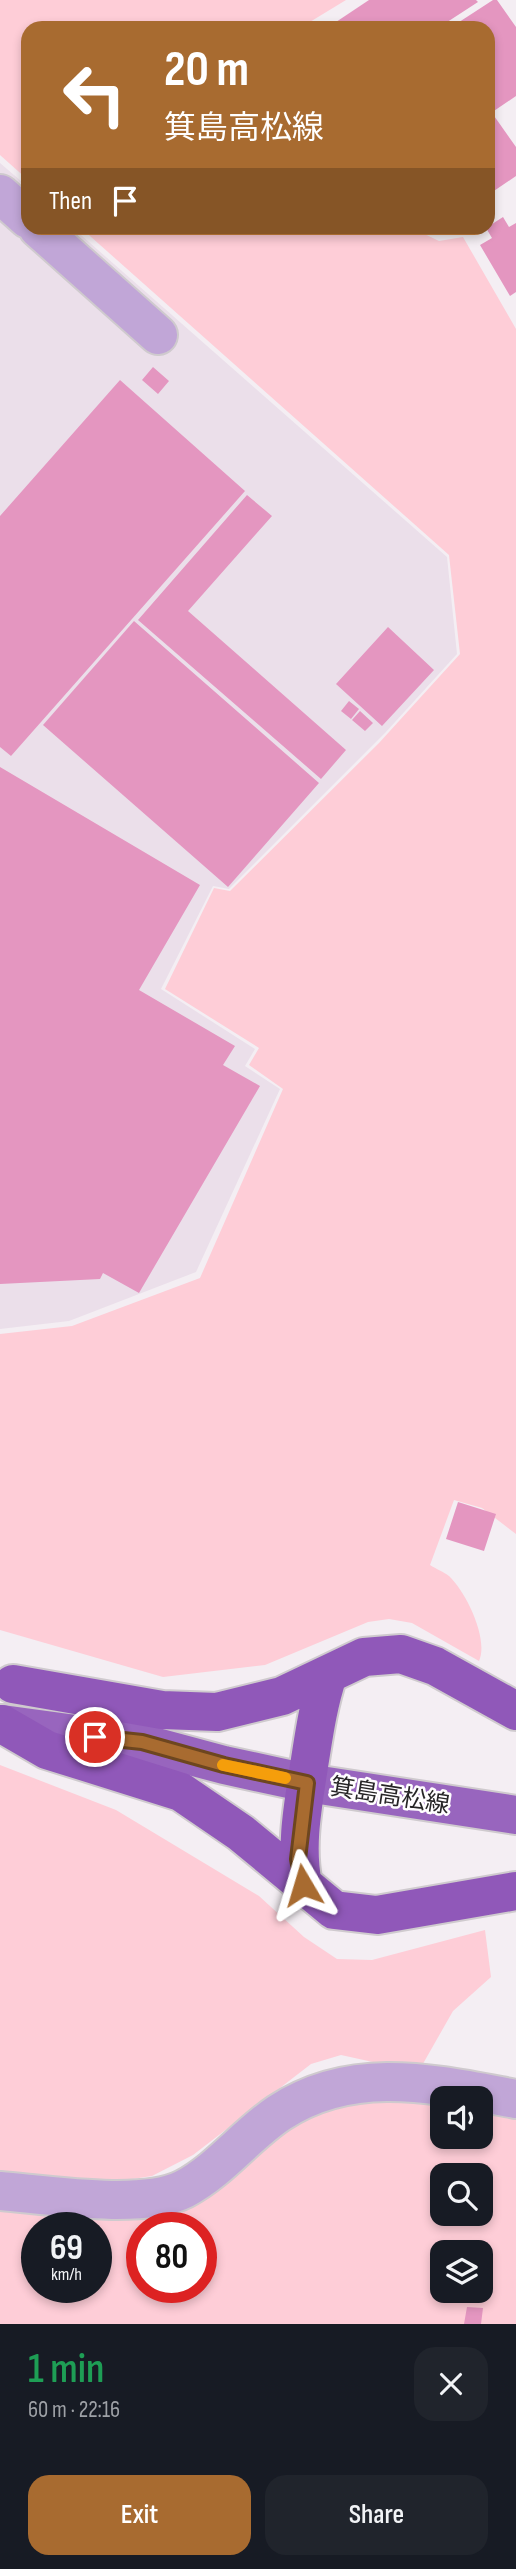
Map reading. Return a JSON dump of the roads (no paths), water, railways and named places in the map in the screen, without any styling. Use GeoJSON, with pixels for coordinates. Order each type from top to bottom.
{"type":"FeatureCollection","features":[{"type":"Feature","properties":{"kind":"highway"},"geometry":{"type":"LineString","coordinates":[[6,1681],[162,1710],[217,1712],[282,1696],[364,1657],[401,1654],[435,1667],[516,1711]]}},
{"type":"Feature","properties":{"kind":"highway"},"geometry":{"type":"LineString","coordinates":[[303,1885],[298,1859],[307,1783],[320,1700],[328,1675]]}},
{"type":"Feature","properties":{"kind":"highway"},"geometry":{"type":"LineString","coordinates":[[1,1724],[47,1749],[181,1792],[241,1833],[334,1910],[377,1915],[516,1891]]}},
{"type":"Feature","properties":{"kind":"main road","name":"箕島高松線"},"geometry":{"type":"LineString","coordinates":[[6,1681],[142,1742]]}},
{"type":"Feature","properties":{"kind":"main road","name":"箕島高松線"},"geometry":{"type":"LineString","coordinates":[[1,1724],[142,1742],[224,1765],[307,1783],[516,1815]]}},
{"type":"Feature","properties":{"kind":"street"},"geometry":{"type":"LineString","coordinates":[[0,194],[21,213]]}},
{"type":"Feature","properties":{"kind":"street"},"geometry":{"type":"LineString","coordinates":[[45,235],[158,335]]}},
{"type":"Feature","properties":{"kind":"street"},"geometry":{"type":"LineString","coordinates":[[0,2191],[142,2201],[183,2189],[279,2113],[324,2090],[369,2081],[442,2085],[516,2099]]}}]}
